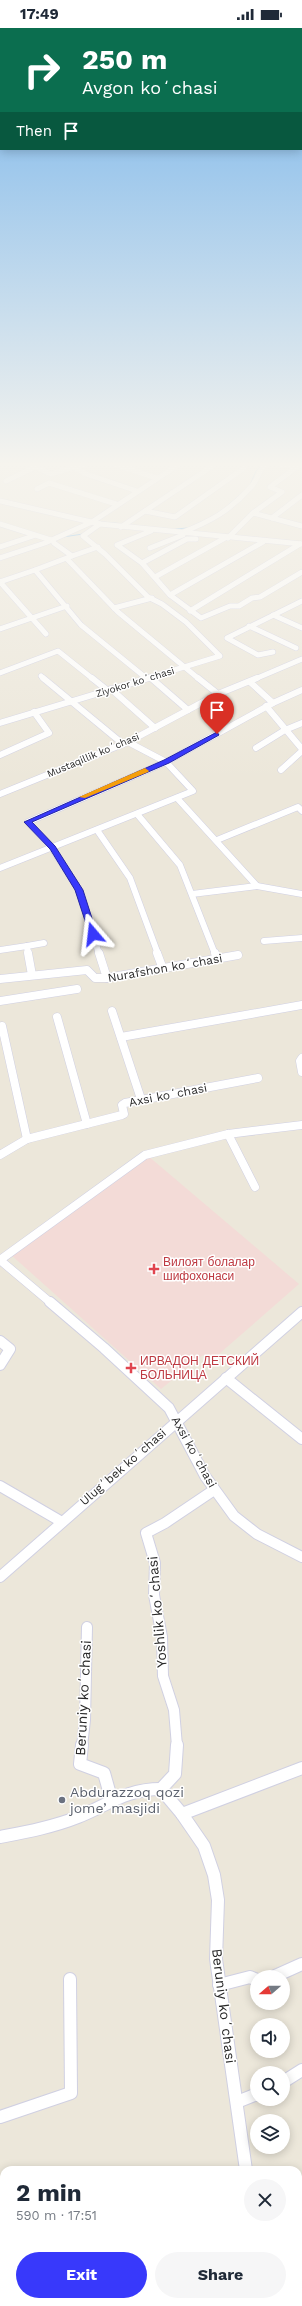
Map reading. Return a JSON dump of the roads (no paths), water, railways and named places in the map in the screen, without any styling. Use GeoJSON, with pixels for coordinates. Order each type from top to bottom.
{"type":"FeatureCollection","features":[{"type":"Feature","properties":{"kind":"street"},"geometry":{"type":"LineString","coordinates":[[42,567],[0,582],[46,634]]}},
{"type":"Feature","properties":{"kind":"street","name":"Ziyokor koʻchasi"},"geometry":{"type":"LineString","coordinates":[[78,567],[114,608],[185,667]]}},
{"type":"Feature","properties":{"kind":"street"},"geometry":{"type":"LineString","coordinates":[[119,567],[152,598],[186,622],[220,656],[185,667]]}},
{"type":"Feature","properties":{"kind":"street"},"geometry":{"type":"LineString","coordinates":[[146,567],[170,595],[190,611],[204,618],[228,607],[239,606],[252,598],[260,597],[302,572]]}},
{"type":"Feature","properties":{"kind":"street"},"geometry":{"type":"LineString","coordinates":[[155,577],[172,567]]}},
{"type":"Feature","properties":{"kind":"street"},"geometry":{"type":"LineString","coordinates":[[170,595],[219,567]]}},
{"type":"Feature","properties":{"kind":"street"},"geometry":{"type":"LineString","coordinates":[[190,611],[262,567]]}},
{"type":"Feature","properties":{"kind":"street"},"geometry":{"type":"LineString","coordinates":[[35,570],[67,606],[81,625],[188,710]]}},
{"type":"Feature","properties":{"kind":"street"},"geometry":{"type":"LineString","coordinates":[[114,608],[152,598]]}},
{"type":"Feature","properties":{"kind":"street"},"geometry":{"type":"LineString","coordinates":[[273,652],[258,655],[227,640],[228,637],[249,626],[300,603]]}},
{"type":"Feature","properties":{"kind":"street"},"geometry":{"type":"LineString","coordinates":[[0,629],[30,617],[67,606]]}},
{"type":"Feature","properties":{"kind":"street"},"geometry":{"type":"LineString","coordinates":[[273,614],[302,628]]}},
{"type":"Feature","properties":{"kind":"street"},"geometry":{"type":"LineString","coordinates":[[249,626],[296,648]]}},
{"type":"Feature","properties":{"kind":"street"},"geometry":{"type":"LineString","coordinates":[[0,673],[54,651],[62,652],[155,728]]}},
{"type":"Feature","properties":{"kind":"street"},"geometry":{"type":"LineString","coordinates":[[273,703],[250,682],[302,659]]}},
{"type":"Feature","properties":{"kind":"street"},"geometry":{"type":"LineString","coordinates":[[185,667],[218,694]]}},
{"type":"Feature","properties":{"kind":"street","name":"Ziyokor koʻchasi"},"geometry":{"type":"LineString","coordinates":[[0,723],[185,667]]}},
{"type":"Feature","properties":{"kind":"street"},"geometry":{"type":"LineString","coordinates":[[0,868],[193,791],[192,788],[166,762],[126,743],[41,676]]}},
{"type":"Feature","properties":{"kind":"street","name":"Mustaqillik koʻchasi"},"geometry":{"type":"LineString","coordinates":[[0,794],[126,743],[218,694],[250,682]]}},
{"type":"Feature","properties":{"kind":"street"},"geometry":{"type":"LineString","coordinates":[[107,978],[79,890],[52,848],[29,825],[28,822],[31,819],[166,762],[266,706],[302,690]]}},
{"type":"Feature","properties":{"kind":"street"},"geometry":{"type":"LineString","coordinates":[[266,706],[302,750],[281,770]]}},
{"type":"Feature","properties":{"kind":"street"},"geometry":{"type":"LineString","coordinates":[[0,756],[49,733],[34,712]]}},
{"type":"Feature","properties":{"kind":"street"},"geometry":{"type":"LineString","coordinates":[[256,748],[285,730],[302,723]]}},
{"type":"Feature","properties":{"kind":"street"},"geometry":{"type":"LineString","coordinates":[[177,798],[257,886]]}},
{"type":"Feature","properties":{"kind":"street"},"geometry":{"type":"LineString","coordinates":[[216,840],[298,807],[302,811]]}},
{"type":"Feature","properties":{"kind":"street"},"geometry":{"type":"LineString","coordinates":[[137,814],[177,859],[217,959]]}},
{"type":"Feature","properties":{"kind":"street"},"geometry":{"type":"LineString","coordinates":[[97,830],[130,878],[163,969]]}},
{"type":"Feature","properties":{"kind":"street"},"geometry":{"type":"LineString","coordinates":[[192,894],[257,886],[265,889],[302,894]]}},
{"type":"Feature","properties":{"kind":"street"},"geometry":{"type":"LineString","coordinates":[[264,941],[302,938]]}},
{"type":"Feature","properties":{"kind":"street"},"geometry":{"type":"LineString","coordinates":[[0,950],[44,943]]}},
{"type":"Feature","properties":{"kind":"street"},"geometry":{"type":"LineString","coordinates":[[27,946],[32,975]]}},
{"type":"Feature","properties":{"kind":"street","name":"Nurafshon koʻchasi"},"geometry":{"type":"LineString","coordinates":[[0,979],[87,970],[95,978],[107,978],[238,955]]}},
{"type":"Feature","properties":{"kind":"street"},"geometry":{"type":"LineString","coordinates":[[0,1001],[77,989]]}},
{"type":"Feature","properties":{"kind":"street"},"geometry":{"type":"LineString","coordinates":[[121,1036],[232,1019],[302,1005]]}},
{"type":"Feature","properties":{"kind":"street"},"geometry":{"type":"LineString","coordinates":[[112,1011],[141,1100]]}},
{"type":"Feature","properties":{"kind":"street"},"geometry":{"type":"LineString","coordinates":[[57,1017],[87,1124]]}},
{"type":"Feature","properties":{"kind":"street"},"geometry":{"type":"LineString","coordinates":[[2,1026],[3,1045],[27,1139]]}},
{"type":"Feature","properties":{"kind":"street"},"geometry":{"type":"LineString","coordinates":[[302,1058],[300,1061],[302,1072]]}},
{"type":"Feature","properties":{"kind":"street","name":"Axsi koʻchasi"},"geometry":{"type":"LineString","coordinates":[[0,1155],[27,1139],[122,1115],[124,1114],[123,1104],[258,1078]]}},
{"type":"Feature","properties":{"kind":"street"},"geometry":{"type":"LineString","coordinates":[[0,1260],[145,1155],[228,1134],[256,1129],[302,1125]]}},
{"type":"Feature","properties":{"kind":"street"},"geometry":{"type":"LineString","coordinates":[[228,1134],[255,1187]]}},
{"type":"Feature","properties":{"kind":"street","name":"Axsi koʻchasi"},"geometry":{"type":"LineString","coordinates":[[0,1260],[104,1348],[169,1408],[177,1420],[184,1440],[214,1490],[242,1523],[261,1536],[302,1557]]}},
{"type":"Feature","properties":{"kind":"street","name":"Ulugʻbek koʻchasi"},"geometry":{"type":"LineString","coordinates":[[0,1577],[177,1420],[302,1312]]}},
{"type":"Feature","properties":{"kind":"street"},"geometry":{"type":"LineString","coordinates":[[0,1341],[10,1349],[0,1365]]}},
{"type":"Feature","properties":{"kind":"street"},"geometry":{"type":"LineString","coordinates":[[226,1378],[302,1440]]}},
{"type":"Feature","properties":{"kind":"street"},"geometry":{"type":"LineString","coordinates":[[0,1486],[62,1522]]}},
{"type":"Feature","properties":{"kind":"street","name":"Yoshlik koʻchasi"},"geometry":{"type":"LineString","coordinates":[[161,1789],[175,1774],[178,1753],[174,1710],[163,1676],[162,1637],[154,1595],[155,1563],[146,1533],[165,1523],[214,1490]]}},
{"type":"Feature","properties":{"kind":"street","name":"Beruniy koʻchasi"},"geometry":{"type":"LineString","coordinates":[[86,1627],[85,1720],[80,1764],[84,1767],[104,1773],[111,1798]]}},
{"type":"Feature","properties":{"kind":"street"},"geometry":{"type":"LineString","coordinates":[[182,1814],[302,1768]]}},
{"type":"Feature","properties":{"kind":"street"},"geometry":{"type":"LineString","coordinates":[[0,1837],[27,1832],[68,1821],[111,1798],[138,1790],[161,1789]]}},
{"type":"Feature","properties":{"kind":"street","name":"Beruniy koʻchasi"},"geometry":{"type":"LineString","coordinates":[[161,1789],[182,1814],[204,1846],[214,1875],[218,1900],[216,1959],[245,2166]]}},
{"type":"Feature","properties":{"kind":"street"},"geometry":{"type":"LineString","coordinates":[[289,1970],[302,1964]]}},
{"type":"Feature","properties":{"kind":"street"},"geometry":{"type":"LineString","coordinates":[[219,1985],[250,1977]]}},
{"type":"Feature","properties":{"kind":"street"},"geometry":{"type":"LineString","coordinates":[[0,2117],[71,2093],[70,1980]]}},
{"type":"Feature","properties":{"kind":"street"},"geometry":{"type":"LineString","coordinates":[[290,2078],[302,2070]]}},
{"type":"Feature","properties":{"kind":"street"},"geometry":{"type":"LineString","coordinates":[[236,2102],[250,2097]]}},
{"type":"Feature","properties":{"kind":"place","name":"Вилоят болалар шифохонаси"},"geometry":{"type":"Point","coordinates":[154,1269]}},
{"type":"Feature","properties":{"kind":"place","name":"ИРВАДОН ДЕТСКИЙ БОЛЬНИЦА"},"geometry":{"type":"Point","coordinates":[131,1368]}},
{"type":"Feature","properties":{"kind":"place","name":"Abdurazzoq qozi jome’ masjidi"},"geometry":{"type":"Point","coordinates":[62,1800]}}]}
